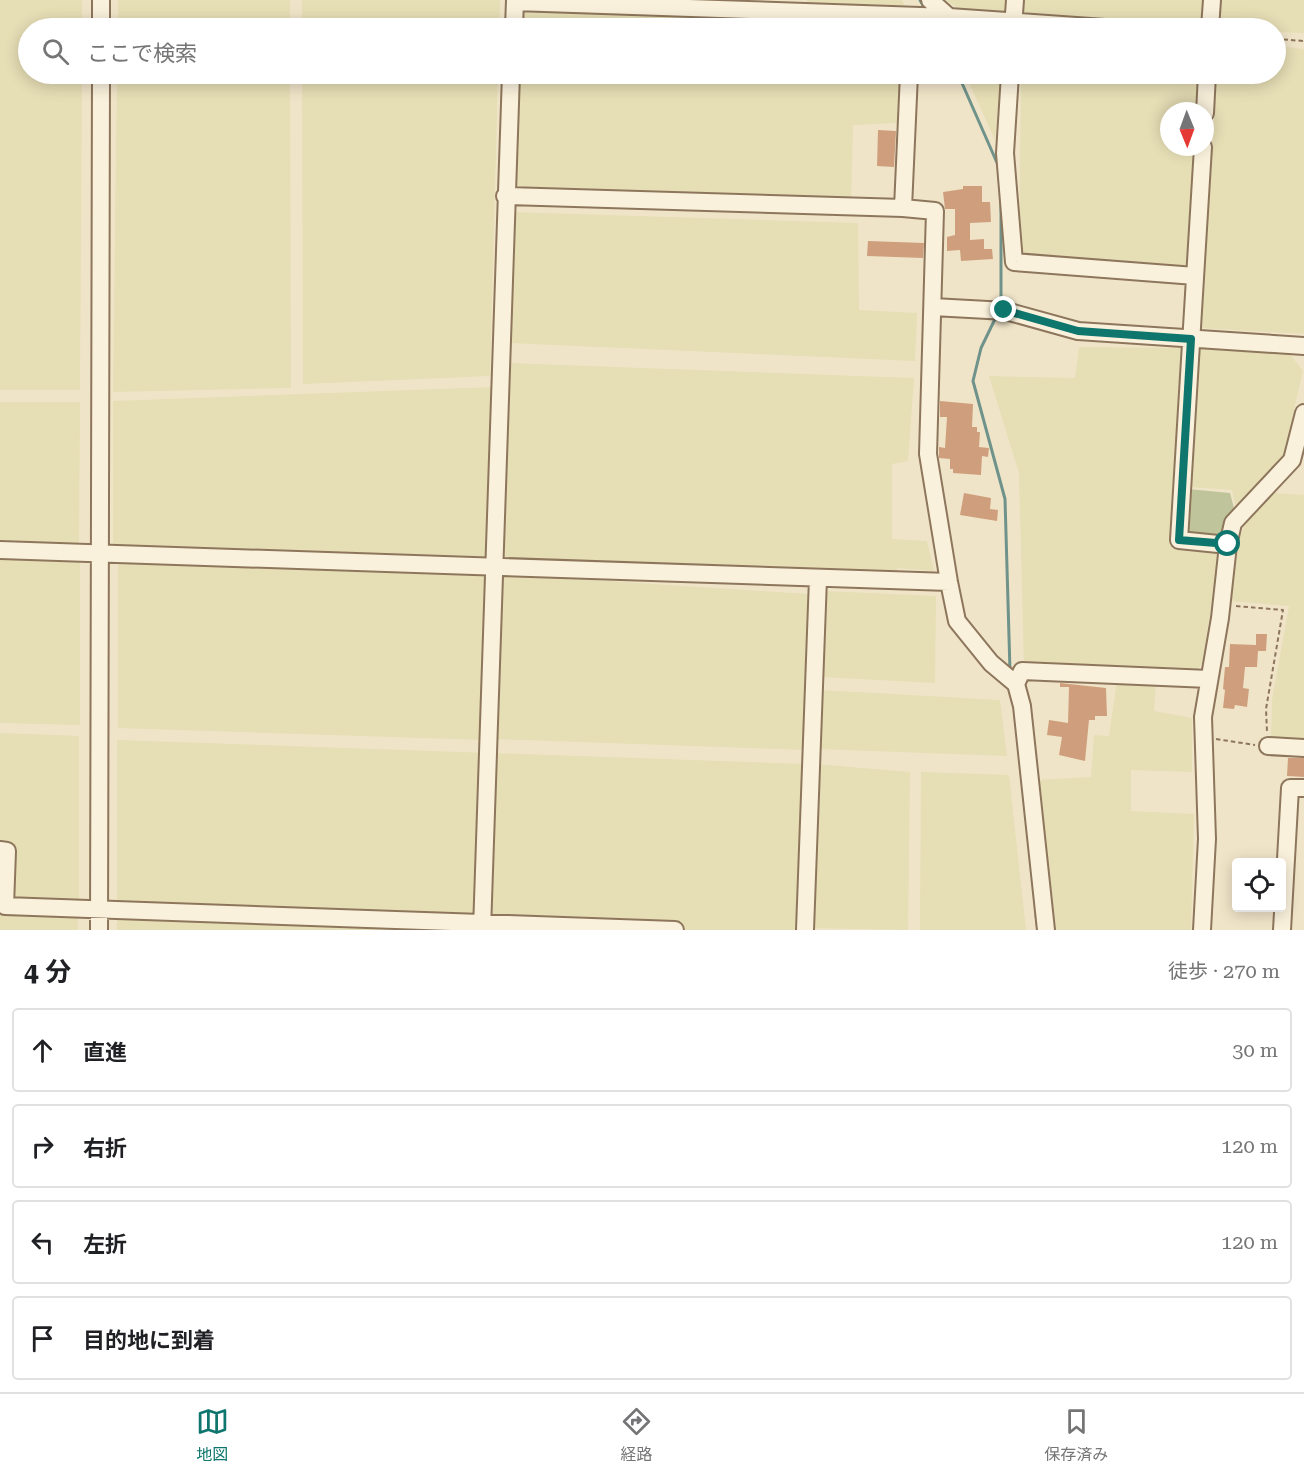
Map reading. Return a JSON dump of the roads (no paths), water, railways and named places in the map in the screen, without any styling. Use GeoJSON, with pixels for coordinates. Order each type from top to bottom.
{"type":"FeatureCollection","features":[{"type":"Feature","properties":{"kind":"street"},"geometry":{"type":"LineString","coordinates":[[101,0],[101,18]]}},
{"type":"Feature","properties":{"kind":"street"},"geometry":{"type":"LineString","coordinates":[[1014,18],[1015,0]]}},
{"type":"Feature","properties":{"kind":"street"},"geometry":{"type":"LineString","coordinates":[[1211,18],[1212,0]]}},
{"type":"Feature","properties":{"kind":"street"},"geometry":{"type":"LineString","coordinates":[[514,18],[515,1],[943,18]]}},
{"type":"Feature","properties":{"kind":"street"},"geometry":{"type":"LineString","coordinates":[[99,930],[101,84]]}},
{"type":"Feature","properties":{"kind":"street"},"geometry":{"type":"LineString","coordinates":[[482,927],[505,196],[511,84]]}},
{"type":"Feature","properties":{"kind":"street"},"geometry":{"type":"LineString","coordinates":[[903,208],[909,84]]}},
{"type":"Feature","properties":{"kind":"street"},"geometry":{"type":"LineString","coordinates":[[1009,84],[1005,153],[1014,262],[1196,276]]}},
{"type":"Feature","properties":{"kind":"street"},"geometry":{"type":"LineString","coordinates":[[1206,84],[1206,102]]}},
{"type":"Feature","properties":{"kind":"street"},"geometry":{"type":"LineString","coordinates":[[1203,156],[1179,540],[1228,544]]}},
{"type":"Feature","properties":{"kind":"street"},"geometry":{"type":"LineString","coordinates":[[505,196],[903,208],[935,211],[928,454],[957,621],[991,663],[1016,684],[1022,706],[1046,930]]}},
{"type":"Feature","properties":{"kind":"street"},"geometry":{"type":"LineString","coordinates":[[933,307],[1000,310],[1078,331],[1304,346]]}},
{"type":"Feature","properties":{"kind":"street"},"geometry":{"type":"LineString","coordinates":[[1202,930],[1207,839],[1202,737],[1228,544],[1233,523],[1292,460],[1304,413]]}},
{"type":"Feature","properties":{"kind":"street"},"geometry":{"type":"LineString","coordinates":[[0,550],[949,582]]}},
{"type":"Feature","properties":{"kind":"street"},"geometry":{"type":"LineString","coordinates":[[805,930],[818,578]]}},
{"type":"Feature","properties":{"kind":"street"},"geometry":{"type":"LineString","coordinates":[[1016,684],[1022,671],[1209,680]]}},
{"type":"Feature","properties":{"kind":"street"},"geometry":{"type":"LineString","coordinates":[[1268,746],[1304,748]]}},
{"type":"Feature","properties":{"kind":"street"},"geometry":{"type":"LineString","coordinates":[[1282,930],[1290,788],[1304,788]]}},
{"type":"Feature","properties":{"kind":"street"},"geometry":{"type":"LineString","coordinates":[[0,850],[7,851],[5,906],[482,927],[675,930]]}},
{"type":"Feature","properties":{"kind":"waterway"},"geometry":{"type":"LineString","coordinates":[[920,0],[925,9]]}},
{"type":"Feature","properties":{"kind":"waterway"},"geometry":{"type":"LineString","coordinates":[[962,84],[998,165]]}},
{"type":"Feature","properties":{"kind":"waterway"},"geometry":{"type":"LineString","coordinates":[[1001,201],[1001,306]]}},
{"type":"Feature","properties":{"kind":"waterway"},"geometry":{"type":"LineString","coordinates":[[996,317],[981,348],[973,381],[1005,499],[1010,671]]}},
{"type":"Feature","properties":{"kind":"waterway"},"geometry":{"type":"LineString","coordinates":[[1036,915],[1038,930]]}}]}
